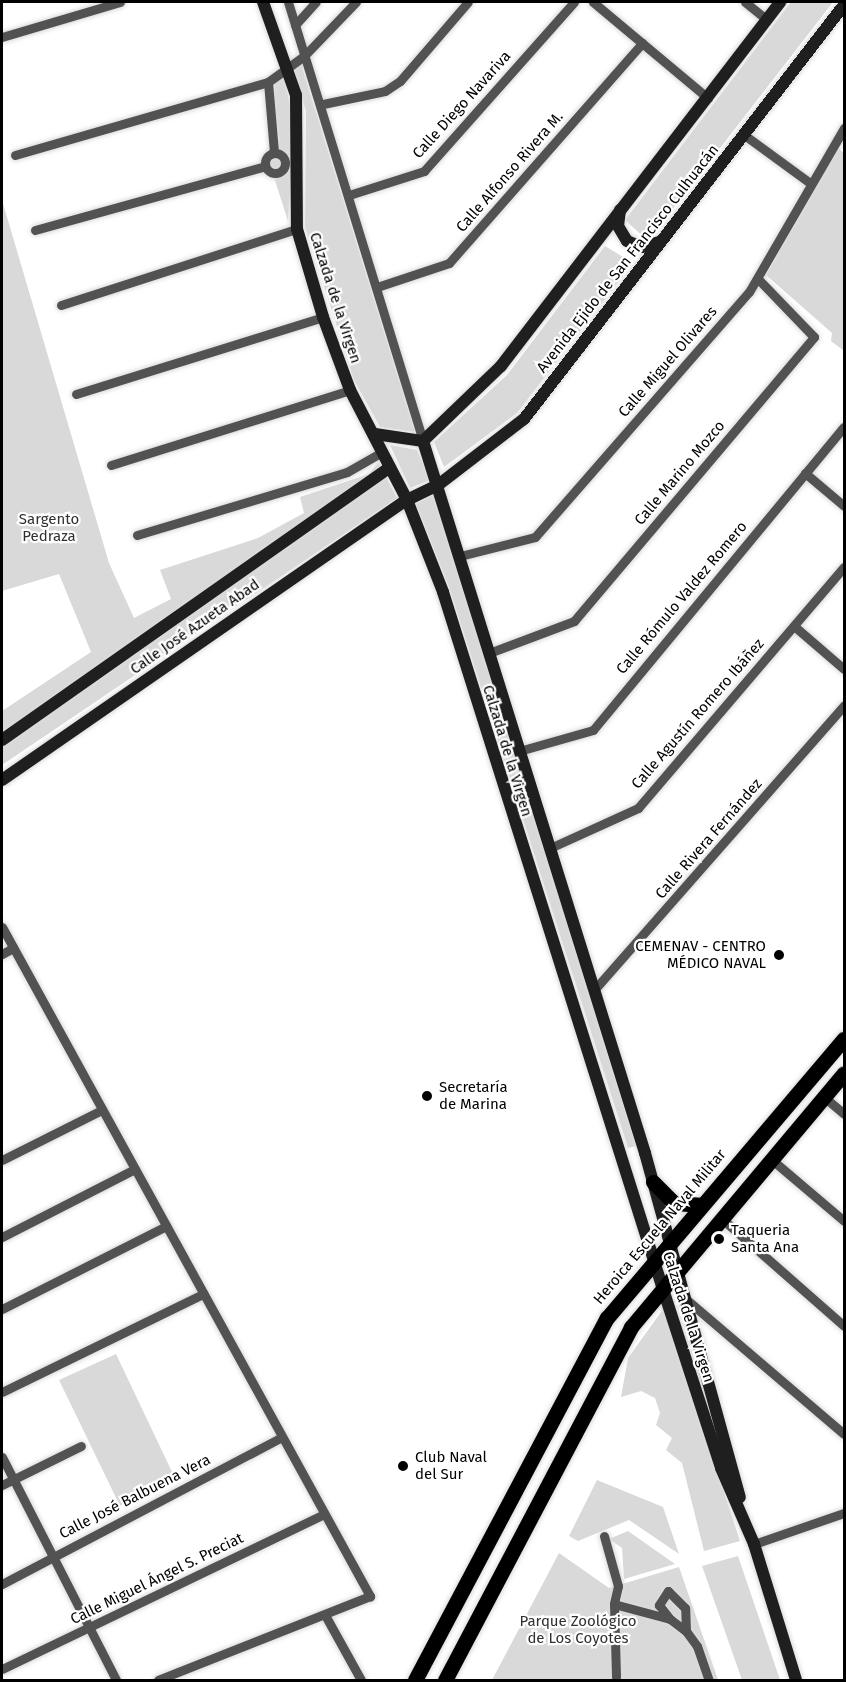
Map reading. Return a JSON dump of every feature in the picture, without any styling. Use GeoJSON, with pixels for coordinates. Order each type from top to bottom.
{"type":"FeatureCollection","features":[{"type":"Feature","properties":{"kind":"main road","name":"Calzada de la Virgen"},"geometry":{"type":"LineString","coordinates":[[263,2],[296,95],[300,143],[297,229],[323,317],[350,390],[375,434],[407,500],[442,592],[721,1468],[754,1544],[795,1680]]}},
{"type":"Feature","properties":{"kind":"main road"},"geometry":{"type":"LineString","coordinates":[[375,434],[423,441],[501,366],[780,2]]}},
{"type":"Feature","properties":{"kind":"main road","name":"Avenida Ejido de San Francisco Culhuacán"},"geometry":{"type":"LineString","coordinates":[[407,500],[438,485],[524,419],[844,6]]}},
{"type":"Feature","properties":{"kind":"main road"},"geometry":{"type":"LineString","coordinates":[[624,204],[618,226],[627,241],[648,247],[666,235]]}},
{"type":"Feature","properties":{"kind":"main road","name":"Calzada de la Virgen"},"geometry":{"type":"LineString","coordinates":[[423,441],[653,1182],[687,1300],[742,1512]]}},
{"type":"Feature","properties":{"kind":"main road","name":"Calle José Azueta Abad"},"geometry":{"type":"LineString","coordinates":[[2,740],[390,467]]}},
{"type":"Feature","properties":{"kind":"main road","name":"Calle José Azueta Abad"},"geometry":{"type":"LineString","coordinates":[[2,780],[407,500]]}},
{"type":"Feature","properties":{"kind":"main road","name":"Heroica Escuela Naval Militar"},"geometry":{"type":"LineString","coordinates":[[415,1680],[487,1537],[607,1318],[669,1240],[844,1039]]}},
{"type":"Feature","properties":{"kind":"main road"},"geometry":{"type":"LineString","coordinates":[[445,1680],[611,1360],[677,1267],[844,1073]]}},
{"type":"Feature","properties":{"kind":"main road"},"geometry":{"type":"LineString","coordinates":[[653,1182],[674,1203],[700,1205]]}},
{"type":"Feature","properties":{"kind":"main road"},"geometry":{"type":"LineString","coordinates":[[487,1537],[513,1549]]}},
{"type":"Feature","properties":{"kind":"street"},"geometry":{"type":"LineString","coordinates":[[2,37],[120,2]]}},
{"type":"Feature","properties":{"kind":"street","name":"Calzada de la Virgen"},"geometry":{"type":"LineString","coordinates":[[288,2],[304,56],[323,104],[423,441]]}},
{"type":"Feature","properties":{"kind":"street"},"geometry":{"type":"LineString","coordinates":[[295,25],[316,2]]}},
{"type":"Feature","properties":{"kind":"street"},"geometry":{"type":"LineString","coordinates":[[15,155],[268,82],[304,56],[356,2]]}},
{"type":"Feature","properties":{"kind":"street"},"geometry":{"type":"LineString","coordinates":[[323,104],[385,91],[400,81],[468,2]]}},
{"type":"Feature","properties":{"kind":"street","name":"Calle Diego Navariva"},"geometry":{"type":"LineString","coordinates":[[350,195],[424,171],[574,2]]}},
{"type":"Feature","properties":{"kind":"street"},"geometry":{"type":"LineString","coordinates":[[593,2],[708,98]]}},
{"type":"Feature","properties":{"kind":"street"},"geometry":{"type":"LineString","coordinates":[[745,2],[766,19]]}},
{"type":"Feature","properties":{"kind":"street","name":"Calle Alfonso Rivera M."},"geometry":{"type":"LineString","coordinates":[[377,287],[449,263],[642,43]]}},
{"type":"Feature","properties":{"kind":"street"},"geometry":{"type":"LineString","coordinates":[[35,230],[265,166],[274,152],[268,82]]}},
{"type":"Feature","properties":{"kind":"street","name":"Calle Miguel Olivares"},"geometry":{"type":"LineString","coordinates":[[460,556],[535,537],[758,279],[810,183],[841,139],[844,128]]}},
{"type":"Feature","properties":{"kind":"street"},"geometry":{"type":"LineString","coordinates":[[743,134],[810,183]]}},
{"type":"Feature","properties":{"kind":"street"},"geometry":{"type":"LineString","coordinates":[[265,166],[271,173],[284,169],[285,160],[274,152]]}},
{"type":"Feature","properties":{"kind":"street"},"geometry":{"type":"LineString","coordinates":[[61,305],[297,229]]}},
{"type":"Feature","properties":{"kind":"street","name":"Calle Marino Mozco"},"geometry":{"type":"LineString","coordinates":[[489,652],[574,621],[814,337],[758,279]]}},
{"type":"Feature","properties":{"kind":"street"},"geometry":{"type":"LineString","coordinates":[[76,394],[323,317]]}},
{"type":"Feature","properties":{"kind":"street"},"geometry":{"type":"LineString","coordinates":[[111,465],[350,390]]}},
{"type":"Feature","properties":{"kind":"street","name":"Calle Rómulo Valdez Romero"},"geometry":{"type":"LineString","coordinates":[[519,751],[593,730],[844,427]]}},
{"type":"Feature","properties":{"kind":"street"},"geometry":{"type":"LineString","coordinates":[[137,535],[346,472],[382,452]]}},
{"type":"Feature","properties":{"kind":"street"},"geometry":{"type":"LineString","coordinates":[[805,473],[844,506]]}},
{"type":"Feature","properties":{"kind":"street","name":"Calle Agustín Romero Ibáñez"},"geometry":{"type":"LineString","coordinates":[[550,848],[638,808],[844,567]]}},
{"type":"Feature","properties":{"kind":"street"},"geometry":{"type":"LineString","coordinates":[[794,626],[844,669]]}},
{"type":"Feature","properties":{"kind":"street","name":"Calle Rivera Fernández"},"geometry":{"type":"LineString","coordinates":[[594,990],[844,705]]}},
{"type":"Feature","properties":{"kind":"street"},"geometry":{"type":"LineString","coordinates":[[2,731],[21,726]]}},
{"type":"Feature","properties":{"kind":"street"},"geometry":{"type":"LineString","coordinates":[[2,927],[370,1596],[325,1616],[158,1680]]}},
{"type":"Feature","properties":{"kind":"street"},"geometry":{"type":"LineString","coordinates":[[2,954],[13,948]]}},
{"type":"Feature","properties":{"kind":"street"},"geometry":{"type":"LineString","coordinates":[[824,1097],[844,1114]]}},
{"type":"Feature","properties":{"kind":"street"},"geometry":{"type":"LineString","coordinates":[[2,1160],[102,1110]]}},
{"type":"Feature","properties":{"kind":"street"},"geometry":{"type":"LineString","coordinates":[[771,1159],[844,1221]]}},
{"type":"Feature","properties":{"kind":"street"},"geometry":{"type":"LineString","coordinates":[[2,1237],[135,1169]]}},
{"type":"Feature","properties":{"kind":"street"},"geometry":{"type":"LineString","coordinates":[[720,1217],[844,1326]]}},
{"type":"Feature","properties":{"kind":"street"},"geometry":{"type":"LineString","coordinates":[[2,1309],[166,1226]]}},
{"type":"Feature","properties":{"kind":"street"},"geometry":{"type":"LineString","coordinates":[[2,1392],[203,1294]]}},
{"type":"Feature","properties":{"kind":"street"},"geometry":{"type":"LineString","coordinates":[[687,1300],[844,1434]]}},
{"type":"Feature","properties":{"kind":"street","name":"Calle José Balbuena Vera"},"geometry":{"type":"LineString","coordinates":[[2,1584],[282,1437]]}},
{"type":"Feature","properties":{"kind":"street"},"geometry":{"type":"LineString","coordinates":[[2,1485],[81,1446]]}},
{"type":"Feature","properties":{"kind":"street"},"geometry":{"type":"LineString","coordinates":[[2,1457],[116,1680]]}},
{"type":"Feature","properties":{"kind":"street"},"geometry":{"type":"LineString","coordinates":[[754,1544],[844,1513]]}},
{"type":"Feature","properties":{"kind":"street","name":"Calle Miguel Ángel S. Preciat"},"geometry":{"type":"LineString","coordinates":[[2,1669],[324,1514]]}},
{"type":"Feature","properties":{"kind":"street"},"geometry":{"type":"LineString","coordinates":[[604,1536],[618,1586],[614,1604],[616,1677]]}},
{"type":"Feature","properties":{"kind":"street"},"geometry":{"type":"LineString","coordinates":[[686,1632],[685,1608],[668,1591],[659,1605],[697,1646],[709,1680]]}},
{"type":"Feature","properties":{"kind":"street"},"geometry":{"type":"LineString","coordinates":[[614,1604],[670,1619]]}},
{"type":"Feature","properties":{"kind":"street"},"geometry":{"type":"LineString","coordinates":[[325,1616],[361,1680]]}},
{"type":"Feature","properties":{"kind":"green space"},"geometry":{"type":"Polygon","coordinates":[[[791,2],[833,2],[648,241],[625,220],[791,2]]]}},
{"type":"Feature","properties":{"kind":"green space"},"geometry":{"type":"Polygon","coordinates":[[[300,61],[415,432],[380,427],[354,380],[305,227],[306,111],[292,64],[300,61]]]}},
{"type":"Feature","properties":{"kind":"green space"},"geometry":{"type":"Polygon","coordinates":[[[284,74],[294,129],[288,221],[270,165],[279,138],[272,107],[276,78],[284,74]]]}},
{"type":"Feature","properties":{"kind":"green space"},"geometry":{"type":"Polygon","coordinates":[[[838,148],[844,153],[844,351],[831,341],[832,333],[766,275],[838,148]]]}},
{"type":"Feature","properties":{"kind":"green space","name":"Sargento Pedraza"},"geometry":{"type":"Polygon","coordinates":[[[2,200],[109,563],[134,618],[171,599],[160,570],[258,538],[304,513],[300,497],[369,474],[378,463],[397,498],[2,765],[2,711],[91,652],[59,574],[2,591],[2,200]]]}},
{"type":"Feature","properties":{"kind":"green space"},"geometry":{"type":"Polygon","coordinates":[[[605,246],[633,263],[517,413],[444,467],[434,442],[507,375],[605,246]]]}},
{"type":"Feature","properties":{"kind":"green space"},"geometry":{"type":"Polygon","coordinates":[[[390,445],[417,450],[430,480],[410,488],[390,445]]]}},
{"type":"Feature","properties":{"kind":"green space"},"geometry":{"type":"Polygon","coordinates":[[[434,494],[636,1146],[628,1148],[449,587],[416,504],[434,494]]]}},
{"type":"Feature","properties":{"kind":"green space"},"geometry":{"type":"Polygon","coordinates":[[[664,1308],[740,1541],[704,1551],[682,1463],[666,1450],[672,1438],[656,1425],[660,1413],[655,1398],[641,1391],[621,1397],[628,1358],[664,1308]]]}},
{"type":"Feature","properties":{"kind":"green space"},"geometry":{"type":"Polygon","coordinates":[[[116,1354],[173,1474],[120,1506],[59,1380],[116,1354]]]}},
{"type":"Feature","properties":{"kind":"green space"},"geometry":{"type":"Polygon","coordinates":[[[597,1480],[663,1507],[679,1554],[629,1520],[578,1541],[569,1536],[597,1480]]]}},
{"type":"Feature","properties":{"kind":"green space"},"geometry":{"type":"Polygon","coordinates":[[[628,1531],[675,1564],[624,1579],[622,1548],[609,1539],[628,1531]]]}},
{"type":"Feature","properties":{"kind":"green space","name":"Parque Zoológico de Los Coyotes"},"geometry":{"type":"Polygon","coordinates":[[[559,1553],[609,1588],[679,1567],[718,1680],[492,1680],[559,1553]]]}},
{"type":"Feature","properties":{"kind":"green space"},"geometry":{"type":"Polygon","coordinates":[[[738,1556],[780,1680],[742,1680],[702,1566],[738,1556]]]}},
{"type":"Feature","properties":{"kind":"place","name":"CEMENAV - CENTRO MÉDICO NAVAL"},"geometry":{"type":"Point","coordinates":[779,955]}},
{"type":"Feature","properties":{"kind":"place","name":"Secretaría de Marina"},"geometry":{"type":"Point","coordinates":[427,1096]}},
{"type":"Feature","properties":{"kind":"place","name":"Taqueria Santa Ana"},"geometry":{"type":"Point","coordinates":[719,1239]}},
{"type":"Feature","properties":{"kind":"place","name":"Club Naval del Sur"},"geometry":{"type":"Point","coordinates":[403,1466]}}]}
